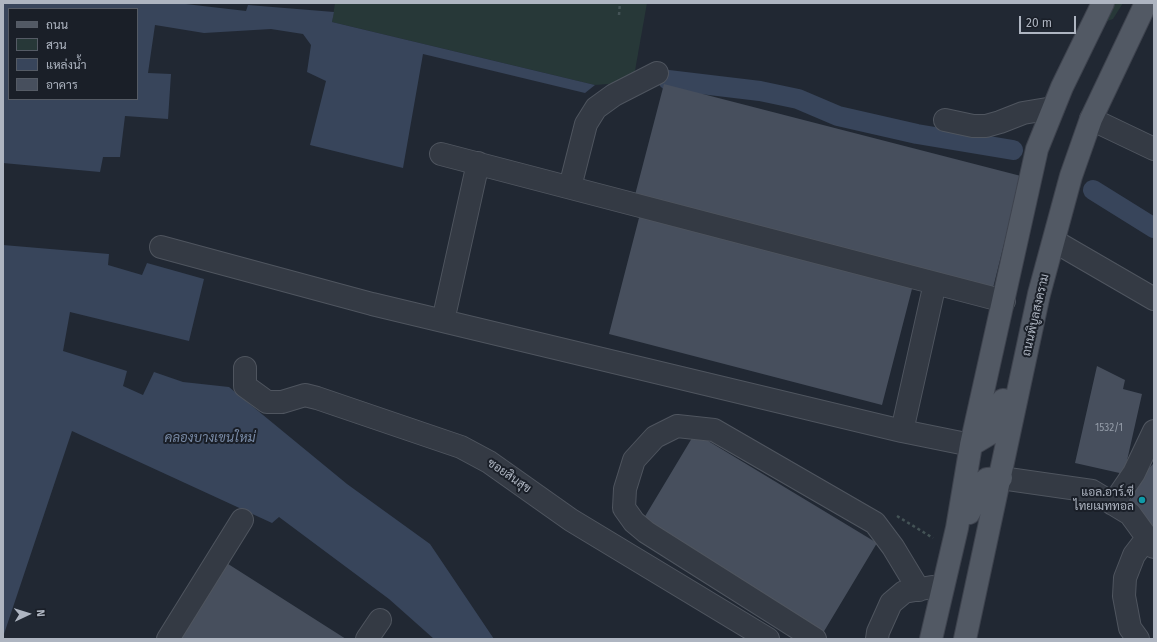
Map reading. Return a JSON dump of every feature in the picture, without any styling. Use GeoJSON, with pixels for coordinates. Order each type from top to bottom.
{"type":"FeatureCollection","features":[{"type":"Feature","properties":{"kind":"main road"},"geometry":{"type":"LineString","coordinates":[[931,639],[957,528],[970,445],[1004,301],[1037,149],[1053,108],[1103,3]]}},
{"type":"Feature","properties":{"kind":"main road","name":"ถนนพิบูลสงคราม"},"geometry":{"type":"LineString","coordinates":[[965,639],[1001,478],[1039,294],[1071,176],[1091,119],[1146,3]]}},
{"type":"Feature","properties":{"kind":"main road"},"geometry":{"type":"LineString","coordinates":[[970,445],[991,433],[997,426],[1025,305],[1028,298],[1039,294]]}},
{"type":"Feature","properties":{"kind":"main road"},"geometry":{"type":"LineString","coordinates":[[957,528],[967,518],[980,484],[987,479],[1001,478]]}},
{"type":"Feature","properties":{"kind":"street"},"geometry":{"type":"LineString","coordinates":[[570,188],[586,124],[596,108],[614,96],[657,73]]}},
{"type":"Feature","properties":{"kind":"street"},"geometry":{"type":"LineString","coordinates":[[945,120],[973,126],[986,126],[1023,113],[1053,108]]}},
{"type":"Feature","properties":{"kind":"street"},"geometry":{"type":"LineString","coordinates":[[1091,119],[1154,149]]}},
{"type":"Feature","properties":{"kind":"street"},"geometry":{"type":"LineString","coordinates":[[441,154],[1004,301]]}},
{"type":"Feature","properties":{"kind":"street"},"geometry":{"type":"LineString","coordinates":[[443,321],[478,163]]}},
{"type":"Feature","properties":{"kind":"street"},"geometry":{"type":"LineString","coordinates":[[1054,241],[1154,299]]}},
{"type":"Feature","properties":{"kind":"street"},"geometry":{"type":"LineString","coordinates":[[161,247],[372,304],[970,445]]}},
{"type":"Feature","properties":{"kind":"street"},"geometry":{"type":"LineString","coordinates":[[902,430],[935,283]]}},
{"type":"Feature","properties":{"kind":"street","name":"ซอยสินสุข"},"geometry":{"type":"LineString","coordinates":[[245,368],[245,386],[267,402],[282,402],[305,395],[461,447],[482,458],[571,520],[768,639]]}},
{"type":"Feature","properties":{"kind":"street"},"geometry":{"type":"LineString","coordinates":[[815,639],[646,532],[634,522],[624,508],[625,489],[634,460],[655,437],[677,426],[714,430],[875,523],[893,547],[919,590]]}},
{"type":"Feature","properties":{"kind":"street"},"geometry":{"type":"LineString","coordinates":[[1113,504],[1134,473],[1154,431]]}},
{"type":"Feature","properties":{"kind":"street"},"geometry":{"type":"LineString","coordinates":[[1001,478],[1092,491],[1130,514],[1151,543],[1134,555],[1125,578],[1124,596],[1130,628],[1138,639]]}},
{"type":"Feature","properties":{"kind":"street"},"geometry":{"type":"LineString","coordinates":[[168,639],[242,520]]}},
{"type":"Feature","properties":{"kind":"street"},"geometry":{"type":"LineString","coordinates":[[877,639],[878,632],[891,603],[904,592],[943,585]]}},
{"type":"Feature","properties":{"kind":"street"},"geometry":{"type":"LineString","coordinates":[[367,639],[380,620]]}},
{"type":"Feature","properties":{"kind":"path"},"geometry":{"type":"LineString","coordinates":[[619,15],[620,3]]}},
{"type":"Feature","properties":{"kind":"green space"},"geometry":{"type":"Polygon","coordinates":[[[335,3],[647,3],[633,82],[595,85],[332,22],[335,3]]]}},
{"type":"Feature","properties":{"kind":"green space"},"geometry":{"type":"Polygon","coordinates":[[[1113,3],[1123,3],[1113,19],[1107,21],[1113,3]]]}},
{"type":"Feature","properties":{"kind":"water"},"geometry":{"type":"Polygon","coordinates":[[[3,3],[177,3],[246,11],[248,5],[334,12],[332,22],[595,85],[585,93],[423,54],[403,168],[310,145],[326,81],[307,72],[311,45],[303,34],[271,29],[204,33],[155,25],[148,73],[171,74],[168,119],[125,116],[120,157],[103,157],[100,172],[3,163],[3,3]]]}},
{"type":"Feature","properties":{"kind":"water","name":"คลองบางเขนใหม่"},"geometry":{"type":"Polygon","coordinates":[[[3,245],[109,254],[108,265],[142,275],[147,263],[204,279],[189,341],[70,312],[63,351],[127,371],[123,386],[143,395],[154,372],[183,382],[229,387],[347,484],[430,544],[494,639],[434,639],[389,599],[279,517],[272,523],[72,431],[3,637],[3,245]]]}},
{"type":"Feature","properties":{"kind":"building"},"geometry":{"type":"Polygon","coordinates":[[[664,84],[1021,176],[993,288],[635,195],[664,84]]]}},
{"type":"Feature","properties":{"kind":"building"},"geometry":{"type":"Polygon","coordinates":[[[640,214],[913,285],[882,405],[609,334],[640,214]]]}},
{"type":"Feature","properties":{"kind":"building"},"geometry":{"type":"Polygon","coordinates":[[[1097,366],[1125,380],[1123,389],[1142,394],[1124,474],[1075,463],[1097,366]]]}},
{"type":"Feature","properties":{"kind":"building"},"geometry":{"type":"Polygon","coordinates":[[[695,433],[877,543],[823,633],[641,523],[695,433]]]}},
{"type":"Feature","properties":{"kind":"building","name":"แอล.อาร์.ซี ไทยเมททอล"},"geometry":{"type":"Polygon","coordinates":[[[1154,463],[1154,536],[1126,504],[1134,496],[1128,489],[1154,463]]]}},
{"type":"Feature","properties":{"kind":"building"},"geometry":{"type":"Polygon","coordinates":[[[225,562],[346,639],[177,639],[225,562]]]}},
{"type":"Feature","properties":{"kind":"waterway"},"geometry":{"type":"LineString","coordinates":[[668,80],[760,91],[798,99],[838,116],[917,134],[1013,150]]}},
{"type":"Feature","properties":{"kind":"waterway"},"geometry":{"type":"LineString","coordinates":[[1093,190],[1154,228]]}},
{"type":"Feature","properties":{"kind":"place","name":"แอล.อาร์.ซี ไทยเมททอล"},"geometry":{"type":"Point","coordinates":[1142,500]}}]}
